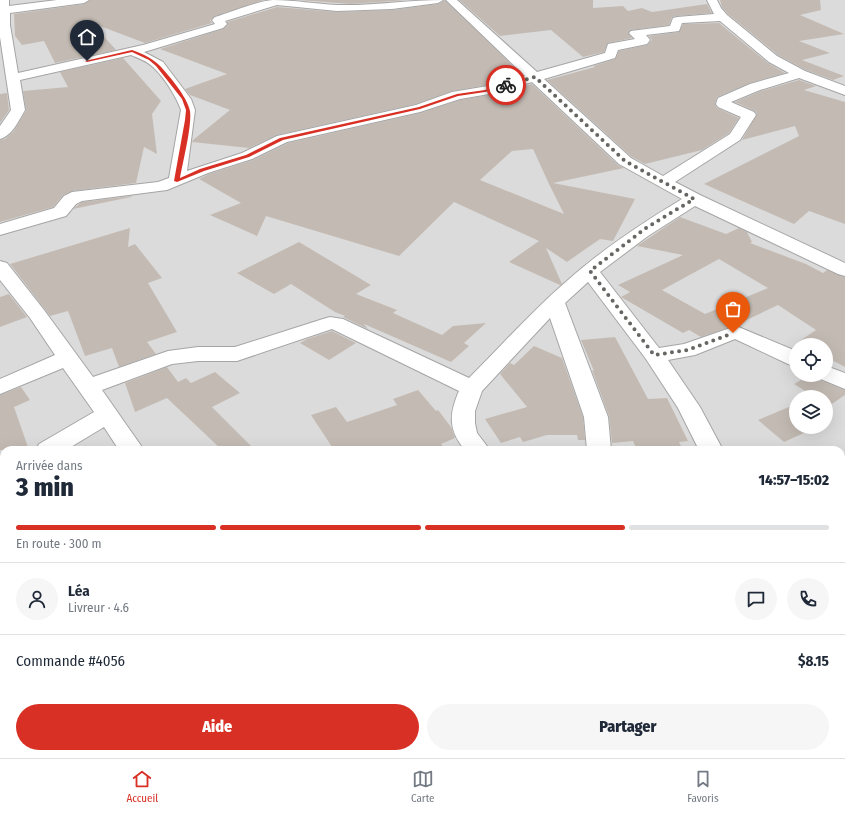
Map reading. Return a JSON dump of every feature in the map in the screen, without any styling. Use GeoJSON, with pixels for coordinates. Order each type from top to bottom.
{"type":"FeatureCollection","features":[{"type":"Feature","properties":{"kind":"street"},"geometry":{"type":"LineString","coordinates":[[0,135],[11,122],[18,110],[8,73],[2,25],[4,5],[84,0]]}},
{"type":"Feature","properties":{"kind":"street"},"geometry":{"type":"LineString","coordinates":[[8,73],[132,51],[219,26],[221,24],[218,20],[219,19],[277,1],[325,8],[382,7],[410,5],[438,0]]}},
{"type":"Feature","properties":{"kind":"street"},"geometry":{"type":"LineString","coordinates":[[450,0],[625,161],[694,199],[845,270]]}},
{"type":"Feature","properties":{"kind":"street"},"geometry":{"type":"LineString","coordinates":[[712,0],[716,9],[723,17],[773,59],[800,74],[845,91]]}},
{"type":"Feature","properties":{"kind":"street"},"geometry":{"type":"LineString","coordinates":[[0,230],[60,212],[70,200],[78,196],[155,188],[177,181],[202,170],[247,156],[282,139],[420,108],[453,96],[485,91],[608,56],[611,55],[612,47],[644,40],[635,33],[674,30],[677,20],[723,17]]}},
{"type":"Feature","properties":{"kind":"street"},"geometry":{"type":"LineString","coordinates":[[132,51],[150,59],[158,65],[184,99],[188,110],[177,181]]}},
{"type":"Feature","properties":{"kind":"street"},"geometry":{"type":"LineString","coordinates":[[663,183],[738,135],[749,115],[745,112],[723,104],[722,100],[755,87],[800,74]]}},
{"type":"Feature","properties":{"kind":"street"},"geometry":{"type":"LineString","coordinates":[[475,446],[466,435],[463,423],[466,401],[472,388],[555,303],[590,271],[646,228],[694,199]]}},
{"type":"Feature","properties":{"kind":"street"},"geometry":{"type":"LineString","coordinates":[[0,268],[36,314],[129,446]]}},
{"type":"Feature","properties":{"kind":"street"},"geometry":{"type":"LineString","coordinates":[[590,271],[654,355],[689,408],[708,446]]}},
{"type":"Feature","properties":{"kind":"street"},"geometry":{"type":"LineString","coordinates":[[555,303],[596,417],[599,446]]}},
{"type":"Feature","properties":{"kind":"street"},"geometry":{"type":"LineString","coordinates":[[88,387],[168,358],[198,354],[237,354],[330,323],[336,323],[472,388]]}},
{"type":"Feature","properties":{"kind":"street"},"geometry":{"type":"LineString","coordinates":[[654,355],[688,350],[736,332],[789,356]]}},
{"type":"Feature","properties":{"kind":"street"},"geometry":{"type":"LineString","coordinates":[[0,386],[67,358]]}},
{"type":"Feature","properties":{"kind":"street"},"geometry":{"type":"LineString","coordinates":[[833,376],[845,382]]}},
{"type":"Feature","properties":{"kind":"street"},"geometry":{"type":"LineString","coordinates":[[55,446],[107,415]]}},
{"type":"Feature","properties":{"kind":"shaded area"},"geometry":{"type":"Polygon","coordinates":[[[0,0],[845,0],[845,446],[0,446],[0,0]]]}},
{"type":"Feature","properties":{"kind":"building"},"geometry":{"type":"Polygon","coordinates":[[[90,0],[264,0],[215,16],[210,20],[212,23],[145,43],[92,23],[116,50],[55,63],[44,41],[22,45],[15,36],[14,14],[84,4],[90,0]]]}},
{"type":"Feature","properties":{"kind":"building"},"geometry":{"type":"Polygon","coordinates":[[[299,0],[408,0],[350,4],[299,0]]]}},
{"type":"Feature","properties":{"kind":"building"},"geometry":{"type":"Polygon","coordinates":[[[445,0],[522,75],[488,85],[452,91],[416,104],[277,135],[249,148],[192,142],[230,110],[190,95],[185,89],[227,74],[160,49],[223,29],[228,25],[227,22],[277,7],[337,12],[392,10],[438,4],[445,0]]]}},
{"type":"Feature","properties":{"kind":"building"},"geometry":{"type":"Polygon","coordinates":[[[459,0],[593,0],[593,8],[623,6],[628,11],[642,8],[652,12],[707,4],[712,13],[672,17],[669,25],[631,30],[628,33],[632,38],[608,43],[604,52],[583,57],[551,30],[500,36],[459,0]]]}},
{"type":"Feature","properties":{"kind":"building"},"geometry":{"type":"Polygon","coordinates":[[[720,0],[820,0],[821,10],[800,15],[844,34],[799,41],[830,53],[802,60],[844,76],[833,80],[806,70],[778,55],[728,14],[722,7],[720,0]]]}},
{"type":"Feature","properties":{"kind":"building"},"geometry":{"type":"Polygon","coordinates":[[[719,23],[768,63],[785,73],[750,83],[717,97],[715,104],[717,108],[739,118],[729,133],[702,150],[645,164],[632,157],[547,80],[595,67],[593,66],[615,59],[619,51],[647,45],[652,40],[649,36],[679,32],[683,24],[719,23]]]}},
{"type":"Feature","properties":{"kind":"building"},"geometry":{"type":"Polygon","coordinates":[[[123,58],[161,101],[152,114],[157,154],[144,147],[136,183],[72,191],[63,195],[53,207],[0,222],[0,140],[5,139],[13,132],[26,111],[23,91],[68,87],[60,72],[123,58]]]}},
{"type":"Feature","properties":{"kind":"building"},"geometry":{"type":"Polygon","coordinates":[[[799,80],[816,86],[804,90],[845,102],[845,224],[809,211],[794,224],[704,184],[799,136],[795,126],[742,140],[757,114],[755,111],[735,102],[761,91],[799,80]]]}},
{"type":"Feature","properties":{"kind":"building"},"geometry":{"type":"Polygon","coordinates":[[[532,84],[618,165],[624,168],[553,183],[635,199],[613,241],[600,239],[567,262],[546,248],[562,284],[560,285],[509,262],[539,241],[454,202],[399,256],[266,216],[257,236],[210,215],[241,203],[199,179],[209,174],[253,160],[288,143],[420,113],[460,100],[489,95],[532,84]],[[533,149],[512,151],[480,180],[564,214],[533,149]]]}},
{"type":"Feature","properties":{"kind":"building"},"geometry":{"type":"Polygon","coordinates":[[[7,93],[9,110],[0,123],[0,94],[7,93]]]}},
{"type":"Feature","properties":{"kind":"building"},"geometry":{"type":"Polygon","coordinates":[[[132,196],[131,197],[73,209],[82,202],[132,196]]]}},
{"type":"Feature","properties":{"kind":"building"},"geometry":{"type":"Polygon","coordinates":[[[680,217],[726,234],[739,228],[747,232],[752,242],[750,243],[806,264],[823,273],[827,270],[845,277],[845,367],[833,361],[833,338],[804,338],[816,330],[778,305],[736,325],[701,337],[689,330],[683,333],[621,297],[630,292],[618,285],[683,255],[637,246],[680,217]],[[719,259],[662,290],[705,314],[768,288],[719,259]]]}},
{"type":"Feature","properties":{"kind":"building"},"geometry":{"type":"Polygon","coordinates":[[[130,228],[128,247],[135,244],[162,278],[148,283],[177,332],[147,342],[156,354],[119,367],[112,348],[85,356],[68,311],[50,316],[10,264],[130,228]]]}},
{"type":"Feature","properties":{"kind":"building"},"geometry":{"type":"Polygon","coordinates":[[[299,242],[371,285],[356,294],[397,310],[393,313],[442,335],[453,326],[486,323],[464,343],[469,346],[451,362],[364,324],[368,329],[343,317],[345,316],[335,312],[291,284],[274,294],[237,273],[299,242]]]}},
{"type":"Feature","properties":{"kind":"building"},"geometry":{"type":"Polygon","coordinates":[[[9,294],[27,317],[0,327],[0,297],[9,294]]]}},
{"type":"Feature","properties":{"kind":"building"},"geometry":{"type":"Polygon","coordinates":[[[332,331],[356,343],[329,360],[300,343],[307,339],[332,331]]]}},
{"type":"Feature","properties":{"kind":"building"},"geometry":{"type":"Polygon","coordinates":[[[615,337],[648,399],[667,398],[688,441],[679,442],[681,446],[635,446],[633,441],[612,443],[609,416],[592,370],[594,371],[581,340],[615,337]]]}},
{"type":"Feature","properties":{"kind":"building"},"geometry":{"type":"Polygon","coordinates":[[[534,346],[562,358],[583,417],[585,440],[578,440],[577,435],[547,435],[523,442],[520,437],[501,443],[485,419],[527,407],[500,374],[510,363],[514,365],[534,346]]]}},
{"type":"Feature","properties":{"kind":"building"},"geometry":{"type":"Polygon","coordinates":[[[167,367],[178,382],[186,378],[191,383],[215,372],[240,393],[212,407],[251,446],[218,446],[167,398],[135,412],[125,383],[167,367]]]}},
{"type":"Feature","properties":{"kind":"building"},"geometry":{"type":"Polygon","coordinates":[[[797,382],[825,382],[845,390],[845,395],[833,403],[833,390],[804,390],[794,384],[797,382]]]}},
{"type":"Feature","properties":{"kind":"building"},"geometry":{"type":"Polygon","coordinates":[[[21,387],[30,400],[14,407],[28,446],[0,446],[0,395],[21,387]]]}},
{"type":"Feature","properties":{"kind":"building"},"geometry":{"type":"Polygon","coordinates":[[[418,390],[436,411],[438,410],[451,427],[455,438],[441,444],[443,446],[331,446],[311,415],[336,407],[347,422],[397,405],[393,399],[418,390]]]}},
{"type":"Feature","properties":{"kind":"building"},"geometry":{"type":"Polygon","coordinates":[[[789,407],[789,434],[802,434],[784,442],[758,420],[789,407]]]}},
{"type":"Feature","properties":{"kind":"way so far"},"geometry":{"type":"LineString","coordinates":[[506,85],[535,77],[625,161],[694,199],[646,228],[590,271],[654,355],[688,350],[733,333]]}},
{"type":"Feature","properties":{"kind":"route"},"geometry":{"type":"LineString","coordinates":[[87,61],[132,51],[150,59],[158,65],[184,99],[188,110],[177,181],[202,170],[247,156],[282,139],[420,108],[453,96],[485,91],[506,85]]}}]}
